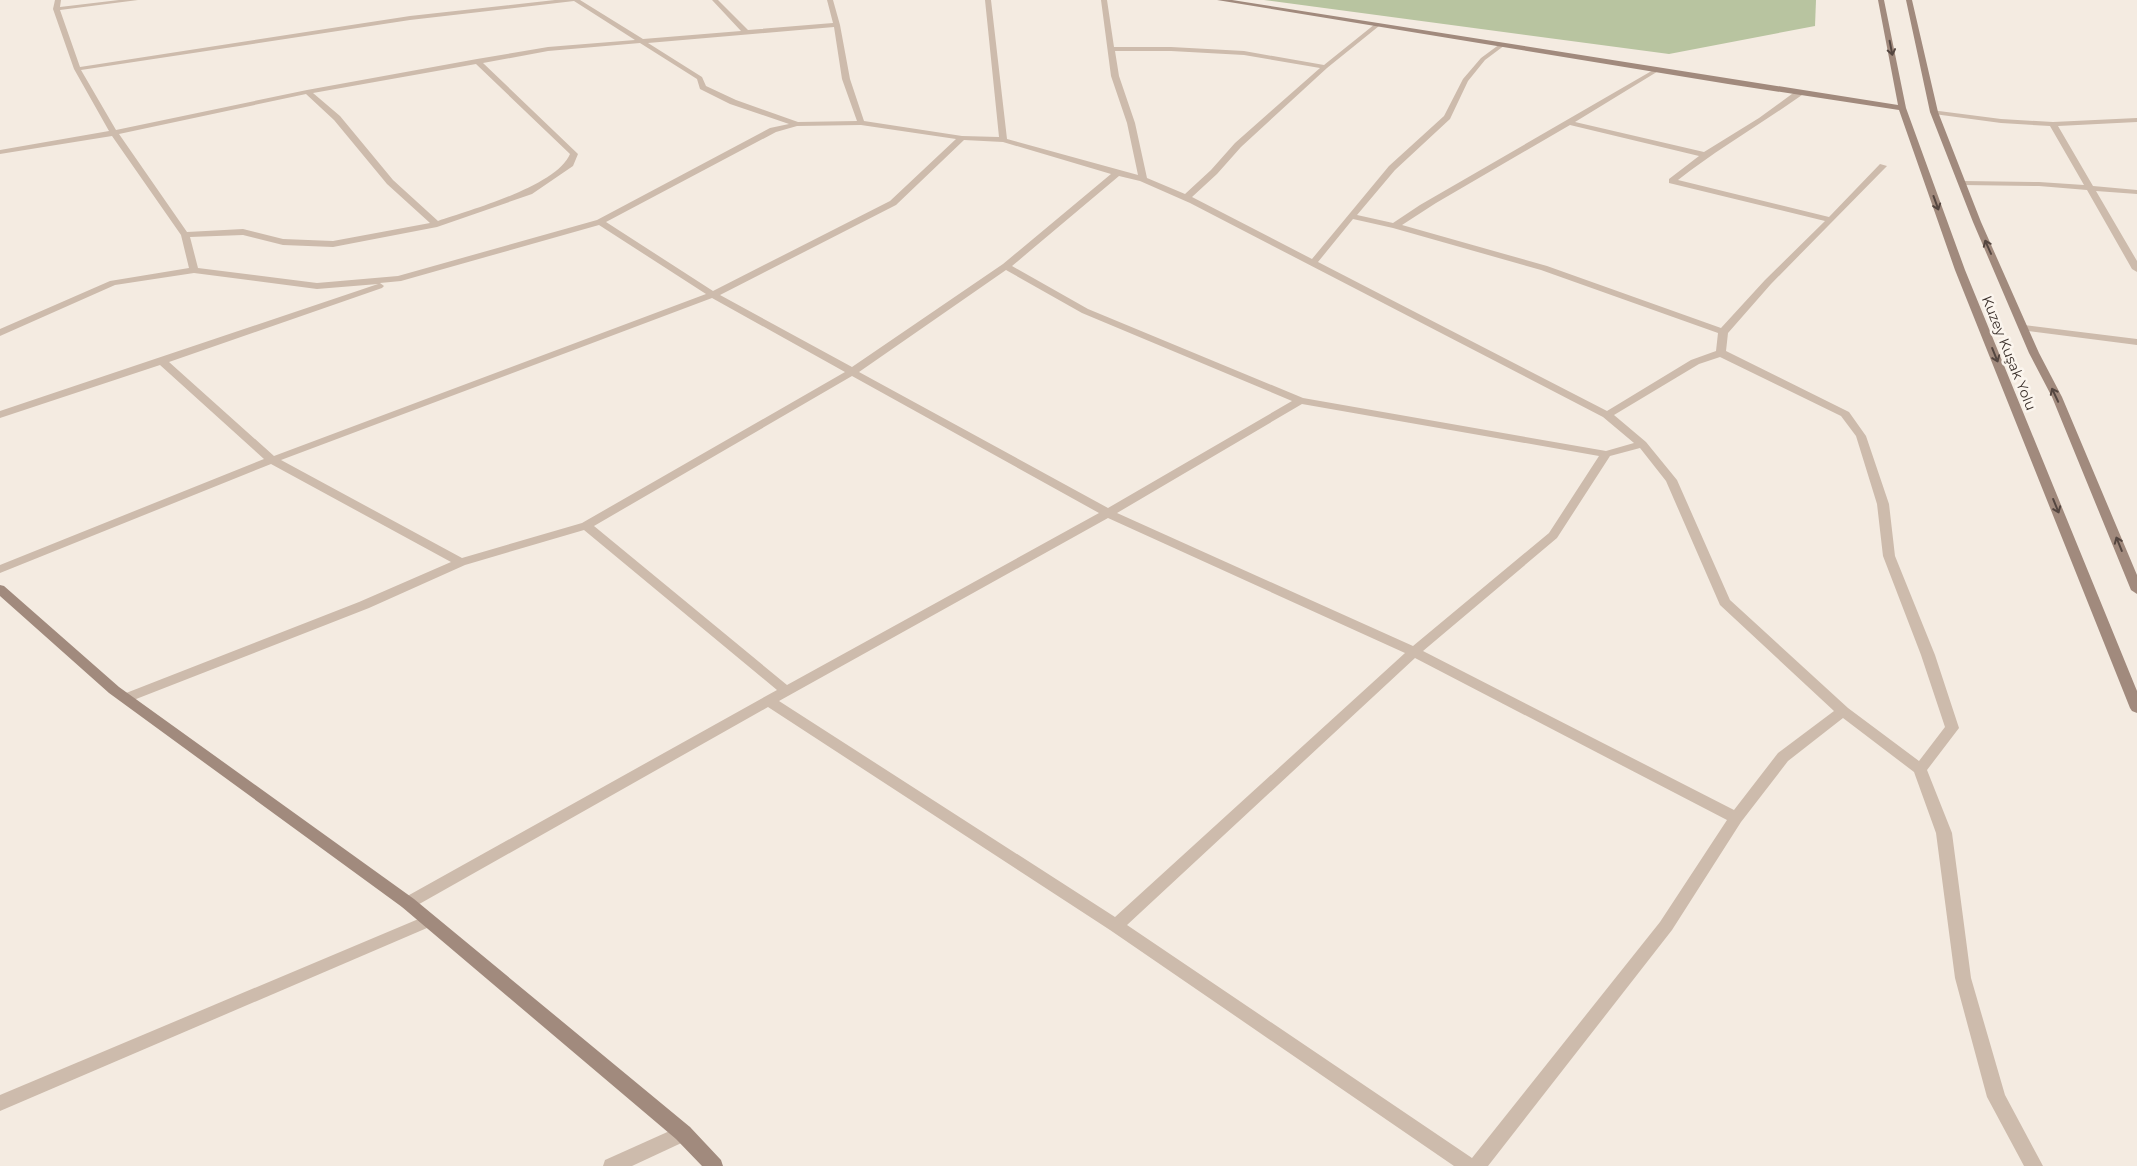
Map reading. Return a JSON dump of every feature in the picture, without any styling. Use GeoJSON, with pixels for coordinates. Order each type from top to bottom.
{"type":"FeatureCollection","features":[{"type":"Feature","properties":{"kind":"main road"},"geometry":{"type":"LineString","coordinates":[[1220,0],[1902,108]]}},
{"type":"Feature","properties":{"kind":"main road","name":"Kuzey Kuşak Yolu"},"geometry":{"type":"LineString","coordinates":[[1882,0],[1902,108],[1960,270],[2137,708]]}},
{"type":"Feature","properties":{"kind":"main road","name":"Kuzey Kuşak Yolu"},"geometry":{"type":"LineString","coordinates":[[1909,0],[1934,112],[1977,222],[2057,397],[2137,590]]}},
{"type":"Feature","properties":{"kind":"main road"},"geometry":{"type":"LineString","coordinates":[[0,589],[126,698],[408,903],[683,1132],[714,1166]]}},
{"type":"Feature","properties":{"kind":"street"},"geometry":{"type":"LineString","coordinates":[[135,0],[57,4],[77,69],[114,133],[184,235],[194,270]]}},
{"type":"Feature","properties":{"kind":"street"},"geometry":{"type":"LineString","coordinates":[[77,69],[410,18],[572,0]]}},
{"type":"Feature","properties":{"kind":"street"},"geometry":{"type":"LineString","coordinates":[[576,0],[700,78],[704,87],[733,102],[798,124]]}},
{"type":"Feature","properties":{"kind":"street"},"geometry":{"type":"LineString","coordinates":[[715,0],[746,32]]}},
{"type":"Feature","properties":{"kind":"street"},"geometry":{"type":"LineString","coordinates":[[830,0],[837,25],[846,79],[861,123]]}},
{"type":"Feature","properties":{"kind":"street"},"geometry":{"type":"LineString","coordinates":[[988,0],[1003,140]]}},
{"type":"Feature","properties":{"kind":"street"},"geometry":{"type":"LineString","coordinates":[[1104,0],[1115,76],[1131,123],[1144,179]]}},
{"type":"Feature","properties":{"kind":"street"},"geometry":{"type":"LineString","coordinates":[[0,152],[114,133],[307,92],[548,48],[643,42],[837,25]]}},
{"type":"Feature","properties":{"kind":"street"},"geometry":{"type":"LineString","coordinates":[[1186,198],[1214,172],[1238,144],[1377,25]]}},
{"type":"Feature","properties":{"kind":"street"},"geometry":{"type":"LineString","coordinates":[[1313,263],[1392,168],[1447,117],[1465,80],[1483,59],[1502,45]]}},
{"type":"Feature","properties":{"kind":"street"},"geometry":{"type":"LineString","coordinates":[[1112,49],[1171,49],[1244,53],[1326,67]]}},
{"type":"Feature","properties":{"kind":"street"},"geometry":{"type":"LineString","coordinates":[[184,235],[243,232],[283,242],[333,244],[437,224],[529,192],[570,164],[574,154],[478,61]]}},
{"type":"Feature","properties":{"kind":"street"},"geometry":{"type":"LineString","coordinates":[[1395,226],[1431,202],[1571,122],[1656,70]]}},
{"type":"Feature","properties":{"kind":"street"},"geometry":{"type":"LineString","coordinates":[[307,92],[337,118],[390,182],[437,224]]}},
{"type":"Feature","properties":{"kind":"street"},"geometry":{"type":"LineString","coordinates":[[1799,93],[1769,115],[1705,155],[1672,181],[1831,220]]}},
{"type":"Feature","properties":{"kind":"street"},"geometry":{"type":"LineString","coordinates":[[1934,112],[2043,126],[2060,134]]}},
{"type":"Feature","properties":{"kind":"street"},"geometry":{"type":"LineString","coordinates":[[2000,121],[2053,124],[2137,120]]}},
{"type":"Feature","properties":{"kind":"street"},"geometry":{"type":"LineString","coordinates":[[1571,122],[1705,155]]}},
{"type":"Feature","properties":{"kind":"street"},"geometry":{"type":"LineString","coordinates":[[0,415],[398,279],[600,222],[773,130],[798,124],[861,123],[962,138],[1003,140],[1144,179],[1186,198],[1607,415],[1642,444],[1671,480],[1724,602],[1843,710],[1920,769],[1944,833],[1963,978],[1996,1097],[2034,1166]]}},
{"type":"Feature","properties":{"kind":"street"},"geometry":{"type":"LineString","coordinates":[[2053,124],[2137,269]]}},
{"type":"Feature","properties":{"kind":"street"},"geometry":{"type":"LineString","coordinates":[[0,569],[272,460],[713,294],[893,203],[962,138]]}},
{"type":"Feature","properties":{"kind":"street"},"geometry":{"type":"LineString","coordinates":[[1722,354],[1720,346],[1722,332],[1768,282],[1883,166]]}},
{"type":"Feature","properties":{"kind":"street"},"geometry":{"type":"LineString","coordinates":[[126,698],[364,605],[462,562],[586,526],[852,372],[1006,266],[1117,173]]}},
{"type":"Feature","properties":{"kind":"street"},"geometry":{"type":"LineString","coordinates":[[1963,183],[2039,184],[2137,192]]}},
{"type":"Feature","properties":{"kind":"street"},"geometry":{"type":"LineString","coordinates":[[1351,216],[1395,226],[1544,268],[1722,332]]}},
{"type":"Feature","properties":{"kind":"street"},"geometry":{"type":"LineString","coordinates":[[600,222],[713,294],[1108,514],[1414,652],[1736,818]]}},
{"type":"Feature","properties":{"kind":"street"},"geometry":{"type":"LineString","coordinates":[[1006,266],[1085,311],[1300,401],[1606,454],[1642,444]]}},
{"type":"Feature","properties":{"kind":"street"},"geometry":{"type":"LineString","coordinates":[[0,333],[113,283],[194,270],[317,286],[398,279]]}},
{"type":"Feature","properties":{"kind":"street"},"geometry":{"type":"LineString","coordinates":[[2024,328],[2137,342]]}},
{"type":"Feature","properties":{"kind":"street"},"geometry":{"type":"LineString","coordinates":[[1607,415],[1695,362],[1722,354],[1845,414],[1861,436],[1883,504],[1889,556],[1928,655],[1952,728],[1920,769]]}},
{"type":"Feature","properties":{"kind":"street"},"geometry":{"type":"LineString","coordinates":[[162,361],[272,460],[462,562]]}},
{"type":"Feature","properties":{"kind":"street"},"geometry":{"type":"LineString","coordinates":[[408,903],[769,700],[1108,514],[1300,401]]}},
{"type":"Feature","properties":{"kind":"street"},"geometry":{"type":"LineString","coordinates":[[1116,926],[1414,652],[1553,535],[1606,454]]}},
{"type":"Feature","properties":{"kind":"street"},"geometry":{"type":"LineString","coordinates":[[586,526],[786,691]]}},
{"type":"Feature","properties":{"kind":"street"},"geometry":{"type":"LineString","coordinates":[[769,700],[1116,926],[1469,1166]]}},
{"type":"Feature","properties":{"kind":"street"},"geometry":{"type":"LineString","coordinates":[[1478,1166],[1666,926],[1736,818],[1784,757],[1843,710]]}},
{"type":"Feature","properties":{"kind":"street"},"geometry":{"type":"LineString","coordinates":[[0,1103],[428,921]]}},
{"type":"Feature","properties":{"kind":"street"},"geometry":{"type":"LineString","coordinates":[[612,1166],[683,1132]]}},
{"type":"Feature","properties":{"kind":"green space"},"geometry":{"type":"Polygon","coordinates":[[[1264,0],[1816,0],[1815,26],[1669,54],[1264,0]]]}}]}
